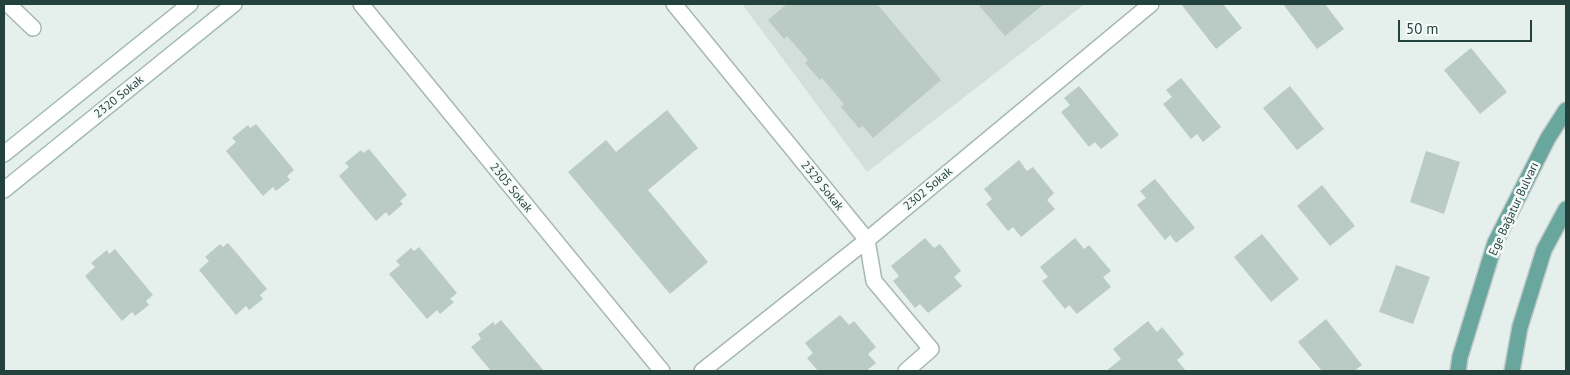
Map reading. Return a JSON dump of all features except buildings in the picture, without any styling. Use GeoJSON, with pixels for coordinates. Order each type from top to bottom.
{"type":"FeatureCollection","features":[{"type":"Feature","properties":{"kind":"main road","name":"Ege Bağatur Bulvarı"},"geometry":{"type":"LineString","coordinates":[[1458,371],[1460,357],[1496,243],[1548,138],[1566,110]]}},
{"type":"Feature","properties":{"kind":"main road"},"geometry":{"type":"LineString","coordinates":[[1512,371],[1520,327],[1544,250],[1566,208]]}},
{"type":"Feature","properties":{"kind":"street"},"geometry":{"type":"LineString","coordinates":[[8,4],[33,28]]}},
{"type":"Feature","properties":{"kind":"street"},"geometry":{"type":"LineString","coordinates":[[4,154],[190,4]]}},
{"type":"Feature","properties":{"kind":"street","name":"2320 Sokak"},"geometry":{"type":"LineString","coordinates":[[4,190],[234,4]]}},
{"type":"Feature","properties":{"kind":"street","name":"2305 Sokak"},"geometry":{"type":"LineString","coordinates":[[361,4],[662,371]]}},
{"type":"Feature","properties":{"kind":"street","name":"2329 Sokak"},"geometry":{"type":"LineString","coordinates":[[674,4],[867,240],[874,281],[931,349],[906,371]]}},
{"type":"Feature","properties":{"kind":"street","name":"2302 Sokak"},"geometry":{"type":"LineString","coordinates":[[702,371],[867,240],[1151,4]]}},
{"type":"Feature","properties":{"kind":"shaded area"},"geometry":{"type":"Polygon","coordinates":[[[742,4],[1085,4],[867,172],[742,4]]]}}]}
